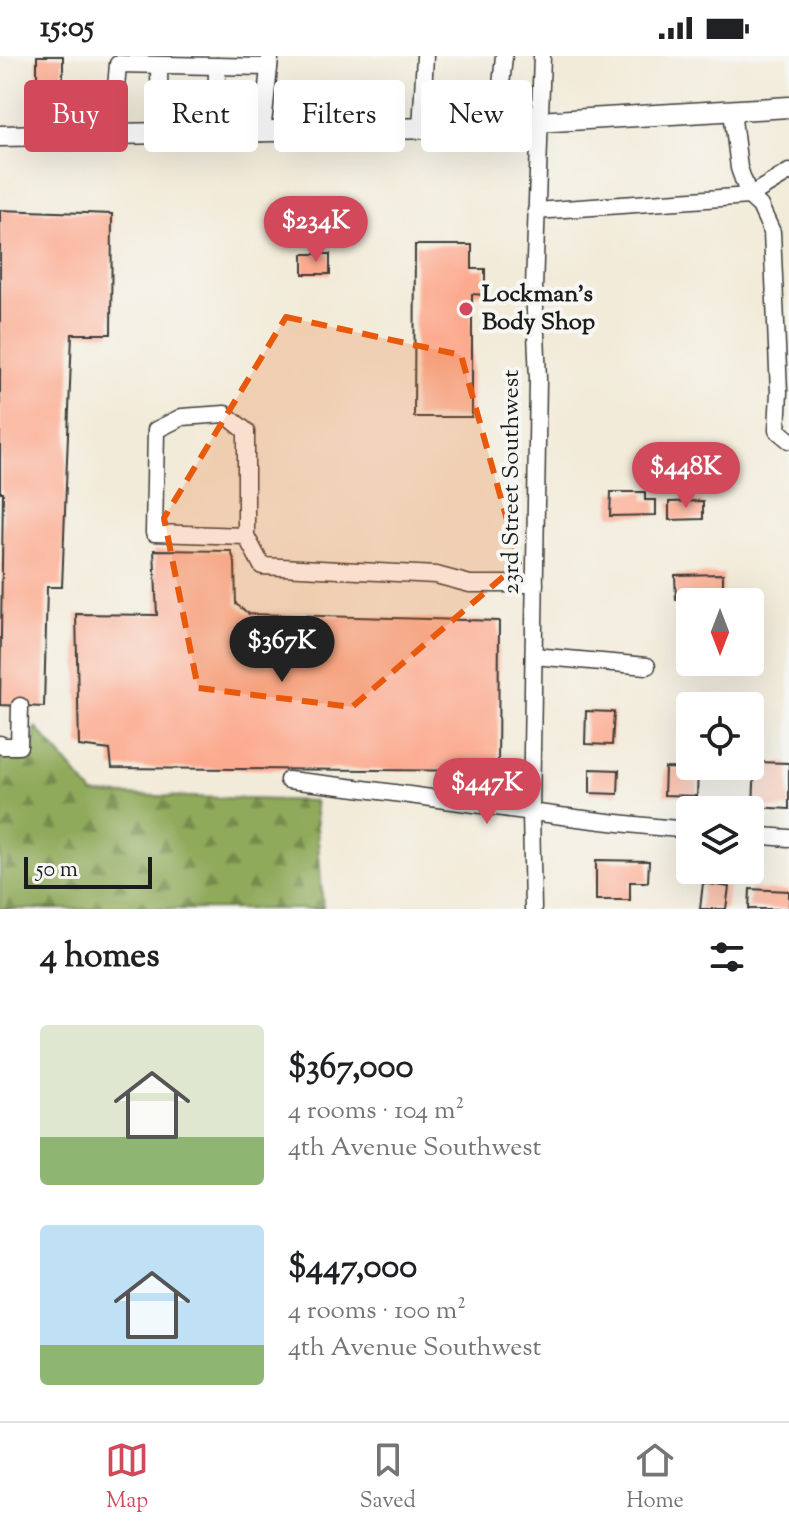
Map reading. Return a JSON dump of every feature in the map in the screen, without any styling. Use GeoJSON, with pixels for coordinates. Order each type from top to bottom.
{"type":"FeatureCollection","features":[{"type":"Feature","properties":{"kind":"main road"},"geometry":{"type":"LineString","coordinates":[[532,123],[789,107]]}},
{"type":"Feature","properties":{"kind":"main road"},"geometry":{"type":"LineString","coordinates":[[258,133],[421,129]]}},
{"type":"Feature","properties":{"kind":"main road"},"geometry":{"type":"LineString","coordinates":[[0,136],[24,136]]}},
{"type":"Feature","properties":{"kind":"street"},"geometry":{"type":"LineString","coordinates":[[424,80],[425,56]]}},
{"type":"Feature","properties":{"kind":"street"},"geometry":{"type":"LineString","coordinates":[[502,80],[504,56]]}},
{"type":"Feature","properties":{"kind":"street","name":"23rd Street Southwest"},"geometry":{"type":"LineString","coordinates":[[533,909],[531,813],[538,379],[534,288],[542,56]]}},
{"type":"Feature","properties":{"kind":"street"},"geometry":{"type":"LineString","coordinates":[[117,80],[118,64],[217,66],[269,61],[262,133]]}},
{"type":"Feature","properties":{"kind":"street"},"geometry":{"type":"LineString","coordinates":[[159,65],[159,80]]}},
{"type":"Feature","properties":{"kind":"street"},"geometry":{"type":"LineString","coordinates":[[217,66],[217,80]]}},
{"type":"Feature","properties":{"kind":"street"},"geometry":{"type":"LineString","coordinates":[[732,111],[739,168],[749,196],[760,206],[772,232],[779,392],[777,430],[789,440]]}},
{"type":"Feature","properties":{"kind":"street"},"geometry":{"type":"LineString","coordinates":[[536,211],[749,196],[789,172]]}},
{"type":"Feature","properties":{"kind":"street"},"geometry":{"type":"LineString","coordinates":[[246,536],[154,533],[156,430],[182,417],[225,414],[246,431],[246,536],[262,566],[436,575],[470,584],[535,584]]}},
{"type":"Feature","properties":{"kind":"street"},"geometry":{"type":"LineString","coordinates":[[534,656],[647,666]]}},
{"type":"Feature","properties":{"kind":"street"},"geometry":{"type":"LineString","coordinates":[[0,744],[19,746],[20,706]]}},
{"type":"Feature","properties":{"kind":"street"},"geometry":{"type":"LineString","coordinates":[[288,780],[396,791],[531,813],[676,829]]}},
{"type":"Feature","properties":{"kind":"street"},"geometry":{"type":"LineString","coordinates":[[764,836],[789,838]]}},
{"type":"Feature","properties":{"kind":"highlighted area"},"geometry":{"type":"Polygon","coordinates":[[[286,317],[461,355],[519,563],[352,707],[198,688],[164,518],[286,317]]]}},
{"type":"Feature","properties":{"kind":"green space"},"geometry":{"type":"Polygon","coordinates":[[[36,727],[93,794],[315,801],[323,909],[0,909],[0,754],[17,761],[31,758],[36,727]]]}},
{"type":"Feature","properties":{"kind":"building"},"geometry":{"type":"Polygon","coordinates":[[[37,56],[63,56],[63,79],[37,79],[37,56]]]}},
{"type":"Feature","properties":{"kind":"building"},"geometry":{"type":"Polygon","coordinates":[[[0,210],[112,214],[111,334],[72,334],[62,587],[47,587],[44,707],[0,705],[3,492],[0,492],[0,210]]]}},
{"type":"Feature","properties":{"kind":"building"},"geometry":{"type":"Polygon","coordinates":[[[415,245],[472,245],[472,269],[485,269],[485,295],[472,294],[472,417],[414,417],[415,245]]]}},
{"type":"Feature","properties":{"kind":"building"},"geometry":{"type":"Polygon","coordinates":[[[303,254],[330,254],[330,274],[303,274],[303,254]]]}},
{"type":"Feature","properties":{"kind":"building"},"geometry":{"type":"Polygon","coordinates":[[[611,492],[645,492],[645,500],[656,500],[656,515],[610,516],[611,492]]]}},
{"type":"Feature","properties":{"kind":"building"},"geometry":{"type":"Polygon","coordinates":[[[703,501],[703,519],[669,520],[669,502],[703,501]]]}},
{"type":"Feature","properties":{"kind":"building"},"geometry":{"type":"Polygon","coordinates":[[[154,550],[231,551],[235,563],[236,604],[249,614],[499,621],[498,771],[112,768],[110,750],[79,746],[76,614],[157,615],[154,550]]]}},
{"type":"Feature","properties":{"kind":"building"},"geometry":{"type":"Polygon","coordinates":[[[723,574],[723,588],[676,588],[676,600],[675,575],[723,574]]]}},
{"type":"Feature","properties":{"kind":"building"},"geometry":{"type":"Polygon","coordinates":[[[586,711],[614,712],[612,745],[585,744],[586,711]]]}},
{"type":"Feature","properties":{"kind":"building"},"geometry":{"type":"Polygon","coordinates":[[[764,762],[789,763],[789,809],[764,808],[764,796],[753,796],[754,780],[764,780],[764,762]]]}},
{"type":"Feature","properties":{"kind":"building"},"geometry":{"type":"Polygon","coordinates":[[[665,768],[676,768],[676,780],[698,780],[697,796],[664,795],[665,768]]]}},
{"type":"Feature","properties":{"kind":"building"},"geometry":{"type":"Polygon","coordinates":[[[590,769],[619,770],[618,794],[590,793],[590,769]]]}},
{"type":"Feature","properties":{"kind":"building"},"geometry":{"type":"Polygon","coordinates":[[[596,860],[649,861],[648,882],[630,882],[630,900],[596,900],[596,860]]]}},
{"type":"Feature","properties":{"kind":"building"},"geometry":{"type":"Polygon","coordinates":[[[703,884],[729,887],[726,909],[700,909],[703,884]]]}},
{"type":"Feature","properties":{"kind":"building"},"geometry":{"type":"Polygon","coordinates":[[[750,889],[789,891],[789,909],[749,909],[750,889]]]}},
{"type":"Feature","properties":{"kind":"place","name":"Lockman's Body Shop"},"geometry":{"type":"Point","coordinates":[466,309]}}]}
